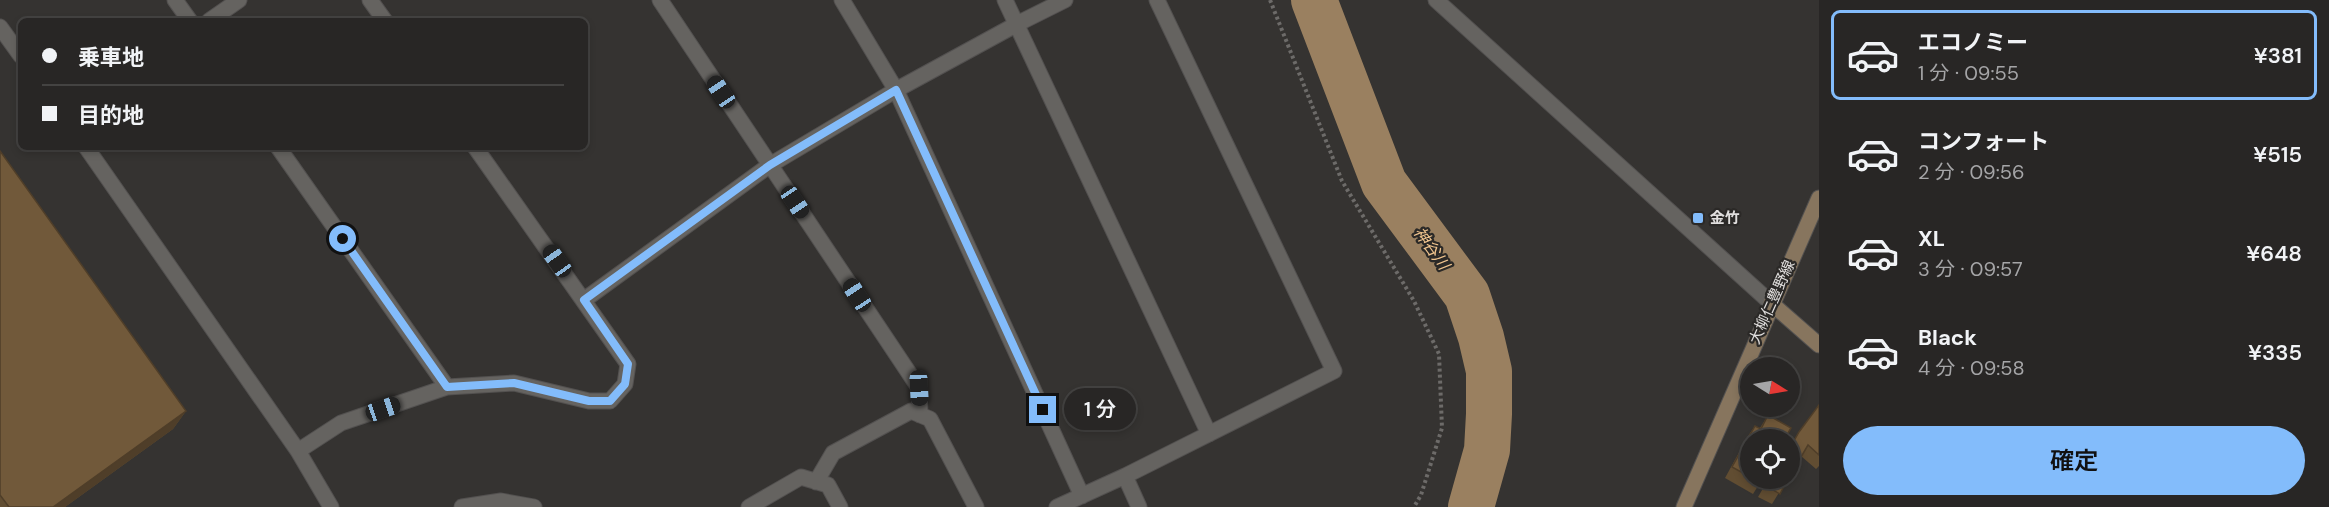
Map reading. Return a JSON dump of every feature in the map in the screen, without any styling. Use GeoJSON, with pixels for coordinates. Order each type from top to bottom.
{"type":"FeatureCollection","features":[{"type":"Feature","properties":{"kind":"main road","name":"大柳仁豊野線"},"geometry":{"type":"LineString","coordinates":[[1684,507],[1771,303],[1819,198]]}},
{"type":"Feature","properties":{"kind":"main road"},"geometry":{"type":"LineString","coordinates":[[1771,303],[1819,345]]}},
{"type":"Feature","properties":{"kind":"street"},"geometry":{"type":"LineString","coordinates":[[175,0],[188,18]]}},
{"type":"Feature","properties":{"kind":"street"},"geometry":{"type":"LineString","coordinates":[[213,18],[239,0]]}},
{"type":"Feature","properties":{"kind":"street"},"geometry":{"type":"LineString","coordinates":[[370,0],[384,18]]}},
{"type":"Feature","properties":{"kind":"street"},"geometry":{"type":"LineString","coordinates":[[660,0],[919,388],[920,415]]}},
{"type":"Feature","properties":{"kind":"street"},"geometry":{"type":"LineString","coordinates":[[842,0],[896,90],[1082,495]]}},
{"type":"Feature","properties":{"kind":"street"},"geometry":{"type":"LineString","coordinates":[[1005,0],[1209,434]]}},
{"type":"Feature","properties":{"kind":"street"},"geometry":{"type":"LineString","coordinates":[[584,300],[770,165],[896,90],[1065,0]]}},
{"type":"Feature","properties":{"kind":"street"},"geometry":{"type":"LineString","coordinates":[[1057,507],[1125,476],[1334,371],[1157,0]]}},
{"type":"Feature","properties":{"kind":"street"},"geometry":{"type":"LineString","coordinates":[[1436,0],[1771,303]]}},
{"type":"Feature","properties":{"kind":"street"},"geometry":{"type":"LineString","coordinates":[[0,27],[18,52]]}},
{"type":"Feature","properties":{"kind":"street"},"geometry":{"type":"LineString","coordinates":[[88,150],[298,451],[331,507]]}},
{"type":"Feature","properties":{"kind":"street"},"geometry":{"type":"LineString","coordinates":[[280,150],[447,387]]}},
{"type":"Feature","properties":{"kind":"street"},"geometry":{"type":"LineString","coordinates":[[298,451],[341,423],[447,387],[514,383],[589,401],[610,401],[625,384],[628,364],[477,150]]}},
{"type":"Feature","properties":{"kind":"street"},"geometry":{"type":"LineString","coordinates":[[816,482],[833,453],[911,411],[930,419],[976,507]]}},
{"type":"Feature","properties":{"kind":"street"},"geometry":{"type":"LineString","coordinates":[[1125,476],[1139,507]]}},
{"type":"Feature","properties":{"kind":"street"},"geometry":{"type":"LineString","coordinates":[[749,507],[801,477],[828,485],[840,507]]}},
{"type":"Feature","properties":{"kind":"street"},"geometry":{"type":"LineString","coordinates":[[462,507],[501,501],[534,507]]}},
{"type":"Feature","properties":{"kind":"path"},"geometry":{"type":"LineString","coordinates":[[1270,0],[1342,181],[1414,301],[1440,354],[1442,428],[1421,495],[1414,507]]}},
{"type":"Feature","properties":{"kind":"building"},"geometry":{"type":"Polygon","coordinates":[[[0,151],[186,411],[53,507],[9,507],[0,495],[0,151]]]}},
{"type":"Feature","properties":{"kind":"building"},"geometry":{"type":"Polygon","coordinates":[[[1819,405],[1819,455],[1808,445],[1800,459],[1800,431],[1819,405]]]}},
{"type":"Feature","properties":{"kind":"building"},"geometry":{"type":"Polygon","coordinates":[[[1767,417],[1772,417],[1791,428],[1790,429],[1761,429],[1767,417]]]}},
{"type":"Feature","properties":{"kind":"building"},"geometry":{"type":"Polygon","coordinates":[[[1740,453],[1740,471],[1732,467],[1740,453]]]}},
{"type":"Feature","properties":{"kind":"building"},"geometry":{"type":"Polygon","coordinates":[[[1771,489],[1782,489],[1780,494],[1771,489]]]}},
{"type":"Feature","properties":{"kind":"waterway","name":"神谷川"},"geometry":{"type":"LineString","coordinates":[[1314,0],[1384,183],[1467,295],[1481,337],[1489,371],[1487,450],[1471,507]]}},
{"type":"Feature","properties":{"kind":"place","name":"金竹"},"geometry":{"type":"Point","coordinates":[1698,218]}},
{"type":"Feature","properties":{"kind":"route"},"geometry":{"type":"LineString","coordinates":[[343,239],[447,387],[514,383],[589,401],[610,401],[625,384],[628,364],[584,300],[770,165],[896,90],[1043,410]]}}]}
